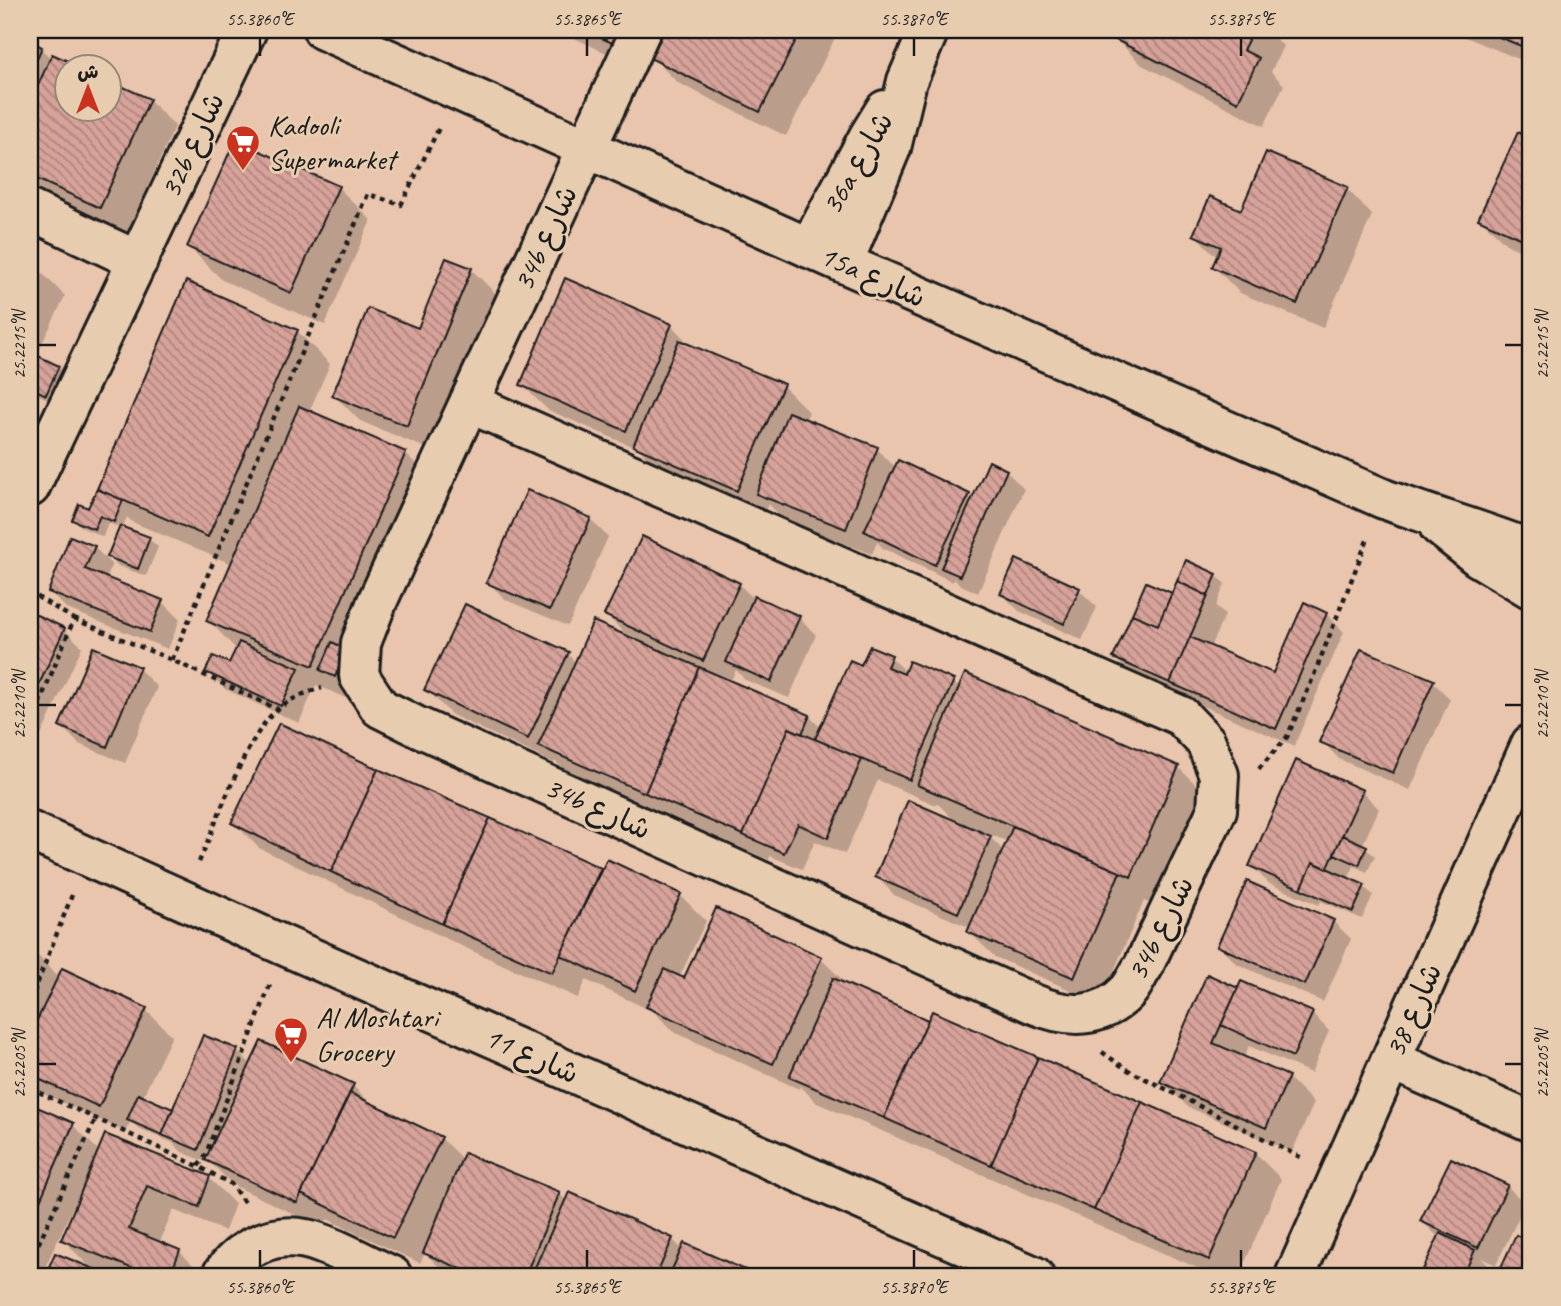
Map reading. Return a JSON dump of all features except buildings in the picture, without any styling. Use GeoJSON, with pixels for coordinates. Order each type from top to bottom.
{"type":"FeatureCollection","features":[{"type":"Feature","properties":{"kind":"street","name":"32b شارع"},"geometry":{"type":"LineString","coordinates":[[30,487],[247,30]]}},
{"type":"Feature","properties":{"kind":"street","name":"15a شارع"},"geometry":{"type":"LineString","coordinates":[[323,30],[826,256],[1384,499],[1531,550]]}},
{"type":"Feature","properties":{"kind":"street","name":"34b شارع"},"geometry":{"type":"LineString","coordinates":[[469,403],[1181,716],[1206,742],[1219,775],[1217,810],[1143,967],[1128,990],[1107,1007],[1081,1015],[1056,1013],[414,725],[380,708],[359,676],[361,643],[377,602],[641,30]]}},
{"type":"Feature","properties":{"kind":"street","name":"36a شارع"},"geometry":{"type":"LineString","coordinates":[[826,256],[869,135],[907,81],[929,30]]}},
{"type":"Feature","properties":{"kind":"street"},"geometry":{"type":"LineString","coordinates":[[30,211],[138,261]]}},
{"type":"Feature","properties":{"kind":"street","name":"15a شارع"},"geometry":{"type":"LineString","coordinates":[[1427,515],[1478,557],[1531,589]]}},
{"type":"Feature","properties":{"kind":"street","name":"شارع 38"},"geometry":{"type":"LineString","coordinates":[[1295,1276],[1531,744]]}},
{"type":"Feature","properties":{"kind":"street","name":"شارع 11"},"geometry":{"type":"LineString","coordinates":[[30,831],[1034,1276]]}},
{"type":"Feature","properties":{"kind":"street"},"geometry":{"type":"LineString","coordinates":[[1391,1060],[1531,1122]]}},
{"type":"Feature","properties":{"kind":"street"},"geometry":{"type":"LineString","coordinates":[[221,1276],[230,1263],[255,1245],[280,1238],[307,1239],[392,1276]]}},
{"type":"Feature","properties":{"kind":"path"},"geometry":{"type":"LineString","coordinates":[[172,660],[368,194],[401,205],[457,91]]}},
{"type":"Feature","properties":{"kind":"path"},"geometry":{"type":"LineString","coordinates":[[1217,810],[1268,760],[1287,737],[1384,499]]}},
{"type":"Feature","properties":{"kind":"path"},"geometry":{"type":"LineString","coordinates":[[30,589],[39,598],[74,619],[172,660],[277,709]]}},
{"type":"Feature","properties":{"kind":"path"},"geometry":{"type":"LineString","coordinates":[[30,726],[74,619]]}},
{"type":"Feature","properties":{"kind":"path"},"geometry":{"type":"LineString","coordinates":[[183,900],[250,745],[277,709],[308,692],[359,676]]}},
{"type":"Feature","properties":{"kind":"path"},"geometry":{"type":"LineString","coordinates":[[30,1002],[88,857]]}},
{"type":"Feature","properties":{"kind":"path"},"geometry":{"type":"LineString","coordinates":[[198,1166],[204,1159],[285,946]]}},
{"type":"Feature","properties":{"kind":"path"},"geometry":{"type":"LineString","coordinates":[[1081,1015],[1100,1050],[1126,1069],[1339,1176]]}},
{"type":"Feature","properties":{"kind":"path"},"geometry":{"type":"LineString","coordinates":[[30,1088],[231,1184],[251,1212],[255,1245]]}},
{"type":"Feature","properties":{"kind":"path"},"geometry":{"type":"LineString","coordinates":[[30,1262],[95,1120]]}},
{"type":"Feature","properties":{"kind":"place","name":"Kadooli Supermarket"},"geometry":{"type":"Point","coordinates":[243,172]}},
{"type":"Feature","properties":{"kind":"place","name":"Al Moshtari Grocery"},"geometry":{"type":"Point","coordinates":[291,1064]}}]}
